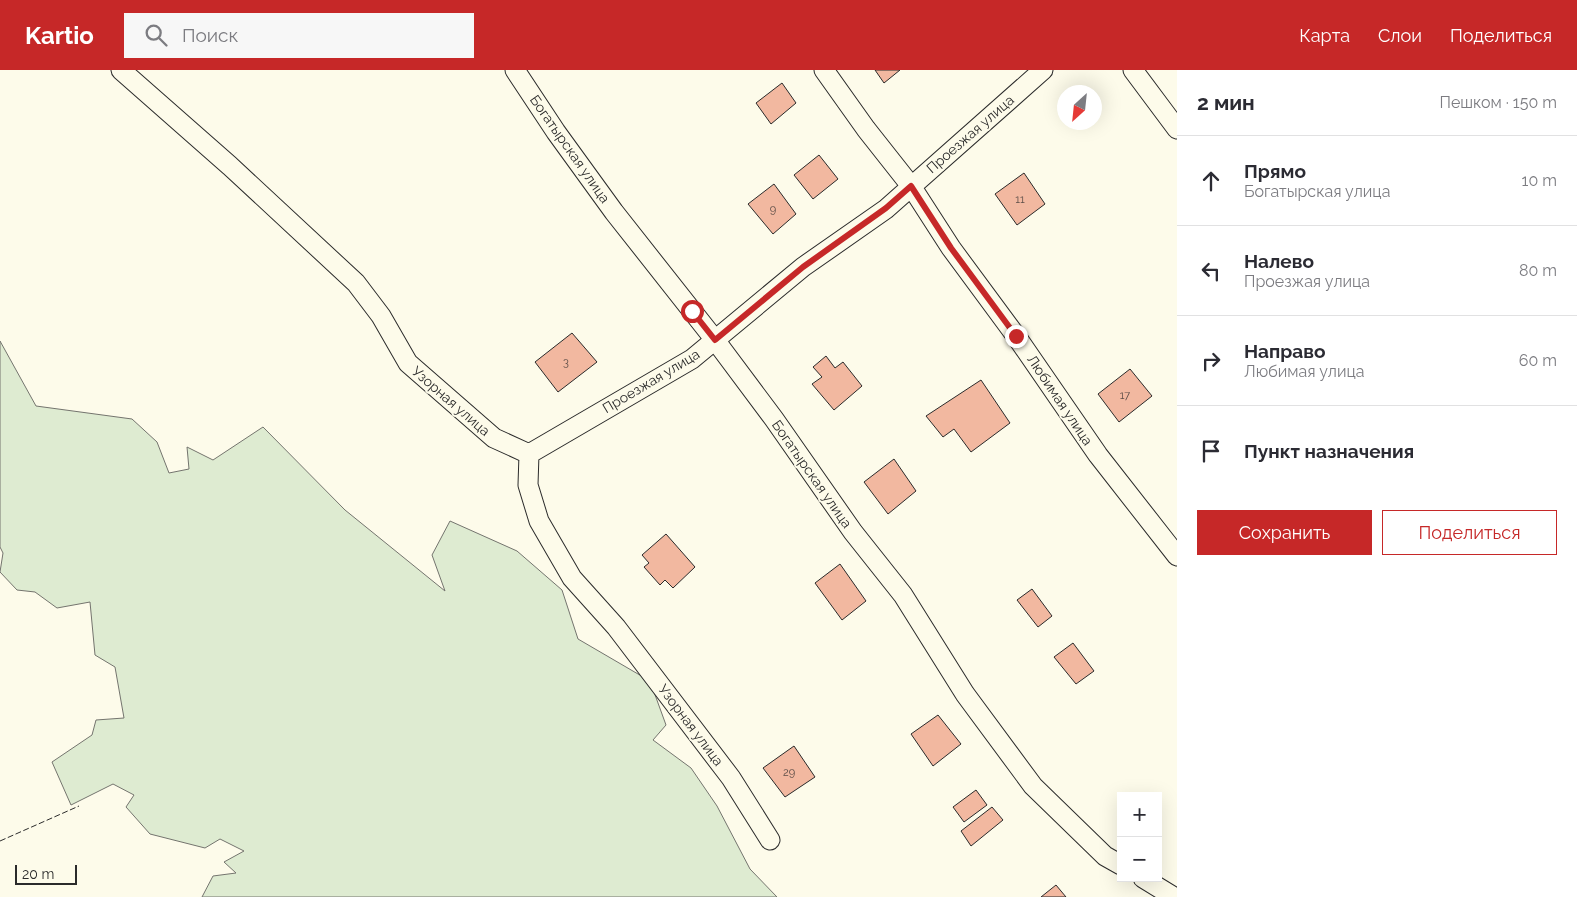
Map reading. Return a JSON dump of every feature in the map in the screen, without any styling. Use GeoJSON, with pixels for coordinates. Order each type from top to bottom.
{"type":"FeatureCollection","features":[{"type":"Feature","properties":{"kind":"street","name":"Узорная улица"},"geometry":{"type":"LineString","coordinates":[[121,70],[230,166],[356,283],[380,316],[408,363],[494,438],[529,454],[528,485],[538,521],[572,578],[616,627],[731,778],[770,840]]}},
{"type":"Feature","properties":{"kind":"street","name":"Богатырская улица"},"geometry":{"type":"LineString","coordinates":[[515,70],[556,132],[614,212],[715,340],[853,532],[903,595],[965,694],[1033,786],[1105,856],[1117,863]]}},
{"type":"Feature","properties":{"kind":"street","name":"Любимая улица"},"geometry":{"type":"LineString","coordinates":[[824,70],[866,129],[911,186],[951,248],[1016,336],[1098,456],[1177,556]]}},
{"type":"Feature","properties":{"kind":"street","name":"Проезжая улица"},"geometry":{"type":"LineString","coordinates":[[529,454],[692,359],[803,267],[886,208],[1043,70]]}},
{"type":"Feature","properties":{"kind":"street"},"geometry":{"type":"LineString","coordinates":[[1133,70],[1177,129]]}},
{"type":"Feature","properties":{"kind":"street"},"geometry":{"type":"LineString","coordinates":[[1149,882],[1174,897]]}},
{"type":"Feature","properties":{"kind":"green space"},"geometry":{"type":"Polygon","coordinates":[[[0,341],[36,406],[132,419],[157,442],[169,473],[189,469],[187,447],[213,460],[263,427],[345,510],[445,591],[432,555],[450,521],[517,551],[562,590],[578,639],[650,681],[666,725],[653,740],[691,768],[717,806],[750,869],[777,897],[202,897],[213,876],[236,873],[224,862],[244,851],[220,839],[205,848],[150,834],[126,807],[134,795],[113,784],[71,805],[52,762],[92,735],[96,720],[124,718],[115,667],[95,655],[90,602],[57,608],[35,592],[17,590],[0,572],[3,553],[0,547],[0,341]]]}},
{"type":"Feature","properties":{"kind":"building"},"geometry":{"type":"Polygon","coordinates":[[[875,70],[900,70],[884,83],[875,70]]]}},
{"type":"Feature","properties":{"kind":"building"},"geometry":{"type":"Polygon","coordinates":[[[782,83],[796,103],[771,124],[756,103],[782,83]]]}},
{"type":"Feature","properties":{"kind":"building"},"geometry":{"type":"Polygon","coordinates":[[[819,155],[838,179],[813,199],[794,175],[819,155]]]}},
{"type":"Feature","properties":{"kind":"building"},"geometry":{"type":"Polygon","coordinates":[[[1024,173],[1045,204],[1017,225],[995,194],[1024,173]]]}},
{"type":"Feature","properties":{"kind":"building"},"geometry":{"type":"Polygon","coordinates":[[[774,184],[796,214],[773,234],[748,204],[774,184]]]}},
{"type":"Feature","properties":{"kind":"building"},"geometry":{"type":"Polygon","coordinates":[[[572,333],[597,362],[558,392],[535,362],[572,333]]]}},
{"type":"Feature","properties":{"kind":"building"},"geometry":{"type":"Polygon","coordinates":[[[826,356],[835,368],[843,362],[862,386],[834,410],[812,384],[822,377],[813,367],[826,356]]]}},
{"type":"Feature","properties":{"kind":"building"},"geometry":{"type":"Polygon","coordinates":[[[1130,369],[1152,396],[1119,422],[1098,394],[1130,369]]]}},
{"type":"Feature","properties":{"kind":"building"},"geometry":{"type":"Polygon","coordinates":[[[981,380],[1010,423],[971,452],[954,429],[943,437],[926,416],[981,380]]]}},
{"type":"Feature","properties":{"kind":"building"},"geometry":{"type":"Polygon","coordinates":[[[894,459],[916,491],[888,514],[864,482],[894,459]]]}},
{"type":"Feature","properties":{"kind":"building"},"geometry":{"type":"Polygon","coordinates":[[[666,534],[695,567],[673,588],[665,580],[660,585],[644,567],[649,563],[642,555],[666,534]]]}},
{"type":"Feature","properties":{"kind":"building"},"geometry":{"type":"Polygon","coordinates":[[[840,564],[866,601],[842,620],[815,583],[840,564]]]}},
{"type":"Feature","properties":{"kind":"building"},"geometry":{"type":"Polygon","coordinates":[[[1032,589],[1052,616],[1038,627],[1017,600],[1032,589]]]}},
{"type":"Feature","properties":{"kind":"building"},"geometry":{"type":"Polygon","coordinates":[[[1073,643],[1094,671],[1076,684],[1054,657],[1073,643]]]}},
{"type":"Feature","properties":{"kind":"building"},"geometry":{"type":"Polygon","coordinates":[[[938,715],[961,744],[933,766],[911,734],[938,715]]]}},
{"type":"Feature","properties":{"kind":"building"},"geometry":{"type":"Polygon","coordinates":[[[794,746],[815,777],[785,797],[763,768],[794,746]]]}},
{"type":"Feature","properties":{"kind":"building"},"geometry":{"type":"Polygon","coordinates":[[[976,790],[987,805],[964,822],[953,807],[976,790]]]}},
{"type":"Feature","properties":{"kind":"building"},"geometry":{"type":"Polygon","coordinates":[[[992,807],[1003,820],[971,846],[961,831],[992,807]]]}},
{"type":"Feature","properties":{"kind":"building"},"geometry":{"type":"Polygon","coordinates":[[[1056,885],[1066,897],[1041,897],[1056,885]]]}},
{"type":"Feature","properties":{"kind":"fence"},"geometry":{"type":"LineString","coordinates":[[0,841],[79,806]]}},
{"type":"Feature","properties":{"kind":"route"},"geometry":{"type":"LineString","coordinates":[[692,311],[715,340],[803,267],[886,208],[911,186],[951,248],[1016,336]]}}]}
